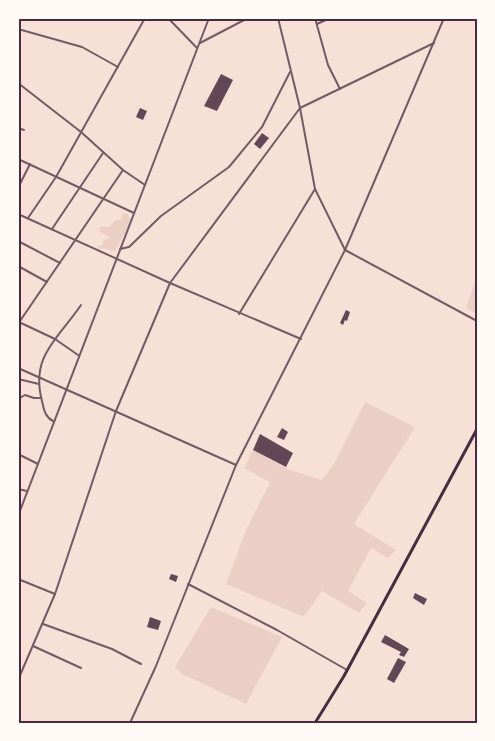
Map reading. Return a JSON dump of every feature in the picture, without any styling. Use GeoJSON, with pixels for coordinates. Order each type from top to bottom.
{"type":"FeatureCollection","features":[{"type":"Feature","properties":{"kind":"main road"},"geometry":{"type":"LineString","coordinates":[[315,723],[347,670],[477,429]]}},
{"type":"Feature","properties":{"kind":"street"},"geometry":{"type":"LineString","coordinates":[[28,218],[57,177],[146,18]]}},
{"type":"Feature","properties":{"kind":"street"},"geometry":{"type":"LineString","coordinates":[[168,18],[197,49]]}},
{"type":"Feature","properties":{"kind":"street"},"geometry":{"type":"LineString","coordinates":[[18,516],[208,18]]}},
{"type":"Feature","properties":{"kind":"street"},"geometry":{"type":"LineString","coordinates":[[200,44],[249,18]]}},
{"type":"Feature","properties":{"kind":"street"},"geometry":{"type":"LineString","coordinates":[[278,18],[300,108],[315,189],[345,250],[477,320]]}},
{"type":"Feature","properties":{"kind":"street"},"geometry":{"type":"LineString","coordinates":[[315,18],[328,65],[340,89]]}},
{"type":"Feature","properties":{"kind":"street"},"geometry":{"type":"LineString","coordinates":[[316,24],[330,18]]}},
{"type":"Feature","properties":{"kind":"street"},"geometry":{"type":"LineString","coordinates":[[130,723],[156,666],[236,465],[345,250],[444,18]]}},
{"type":"Feature","properties":{"kind":"street"},"geometry":{"type":"LineString","coordinates":[[18,29],[82,46],[118,67]]}},
{"type":"Feature","properties":{"kind":"street"},"geometry":{"type":"LineString","coordinates":[[18,680],[55,594],[116,411],[170,283],[300,108],[434,43]]}},
{"type":"Feature","properties":{"kind":"street"},"geometry":{"type":"LineString","coordinates":[[120,249],[129,247],[161,216],[229,167],[262,127],[291,71]]}},
{"type":"Feature","properties":{"kind":"street"},"geometry":{"type":"LineString","coordinates":[[18,82],[81,132],[123,170],[145,185]]}},
{"type":"Feature","properties":{"kind":"street"},"geometry":{"type":"LineString","coordinates":[[18,129],[24,130]]}},
{"type":"Feature","properties":{"kind":"street"},"geometry":{"type":"LineString","coordinates":[[52,229],[103,153]]}},
{"type":"Feature","properties":{"kind":"street"},"geometry":{"type":"LineString","coordinates":[[18,159],[134,213]]}},
{"type":"Feature","properties":{"kind":"street"},"geometry":{"type":"LineString","coordinates":[[18,188],[30,165]]}},
{"type":"Feature","properties":{"kind":"street"},"geometry":{"type":"LineString","coordinates":[[78,355],[55,339],[18,323],[123,170]]}},
{"type":"Feature","properties":{"kind":"street"},"geometry":{"type":"LineString","coordinates":[[239,314],[315,189]]}},
{"type":"Feature","properties":{"kind":"street"},"geometry":{"type":"LineString","coordinates":[[18,215],[117,257],[239,314],[301,339]]}},
{"type":"Feature","properties":{"kind":"street"},"geometry":{"type":"LineString","coordinates":[[18,241],[60,263]]}},
{"type":"Feature","properties":{"kind":"street"},"geometry":{"type":"LineString","coordinates":[[18,266],[47,282]]}},
{"type":"Feature","properties":{"kind":"street"},"geometry":{"type":"LineString","coordinates":[[53,422],[47,417],[41,398],[38,377],[40,364],[55,339],[81,305]]}},
{"type":"Feature","properties":{"kind":"street"},"geometry":{"type":"LineString","coordinates":[[18,368],[236,465]]}},
{"type":"Feature","properties":{"kind":"street"},"geometry":{"type":"LineString","coordinates":[[18,379],[39,384]]}},
{"type":"Feature","properties":{"kind":"street"},"geometry":{"type":"LineString","coordinates":[[18,399],[25,395],[41,398]]}},
{"type":"Feature","properties":{"kind":"street"},"geometry":{"type":"LineString","coordinates":[[18,454],[38,464]]}},
{"type":"Feature","properties":{"kind":"street"},"geometry":{"type":"LineString","coordinates":[[18,489],[28,491]]}},
{"type":"Feature","properties":{"kind":"street"},"geometry":{"type":"LineString","coordinates":[[18,579],[55,594]]}},
{"type":"Feature","properties":{"kind":"street"},"geometry":{"type":"LineString","coordinates":[[188,584],[277,630],[347,670]]}},
{"type":"Feature","properties":{"kind":"street"},"geometry":{"type":"LineString","coordinates":[[43,624],[112,649],[141,664]]}},
{"type":"Feature","properties":{"kind":"street"},"geometry":{"type":"LineString","coordinates":[[33,646],[81,668]]}},
{"type":"Feature","properties":{"kind":"shaded area"},"geometry":{"type":"Polygon","coordinates":[[[127,213],[131,220],[115,252],[103,248],[99,250],[98,246],[103,245],[103,241],[110,237],[101,233],[98,228],[109,227],[116,220],[121,220],[122,214],[127,213]]]}},
{"type":"Feature","properties":{"kind":"shaded area"},"geometry":{"type":"Polygon","coordinates":[[[477,276],[477,314],[466,308],[477,276]]]}},
{"type":"Feature","properties":{"kind":"shaded area"},"geometry":{"type":"Polygon","coordinates":[[[365,402],[415,427],[354,524],[396,550],[388,558],[371,548],[348,591],[367,603],[359,613],[322,591],[304,617],[226,584],[246,530],[270,482],[244,468],[253,450],[287,469],[322,480],[335,462],[365,402]]]}},
{"type":"Feature","properties":{"kind":"shaded area"},"geometry":{"type":"Polygon","coordinates":[[[211,607],[282,637],[246,704],[182,674],[175,667],[211,607]]]}},
{"type":"Feature","properties":{"kind":"building"},"geometry":{"type":"Polygon","coordinates":[[[221,74],[233,80],[217,111],[204,106],[221,74]]]}},
{"type":"Feature","properties":{"kind":"building"},"geometry":{"type":"Polygon","coordinates":[[[140,108],[147,111],[143,120],[136,117],[140,108]]]}},
{"type":"Feature","properties":{"kind":"building"},"geometry":{"type":"Polygon","coordinates":[[[262,133],[269,138],[260,149],[254,144],[262,133]]]}},
{"type":"Feature","properties":{"kind":"building"},"geometry":{"type":"Polygon","coordinates":[[[346,310],[350,312],[343,325],[340,323],[346,310]]]}},
{"type":"Feature","properties":{"kind":"building"},"geometry":{"type":"Polygon","coordinates":[[[282,428],[288,432],[284,440],[277,437],[282,428]]]}},
{"type":"Feature","properties":{"kind":"building"},"geometry":{"type":"Polygon","coordinates":[[[260,434],[293,453],[286,467],[253,450],[260,434]]]}},
{"type":"Feature","properties":{"kind":"building"},"geometry":{"type":"Polygon","coordinates":[[[171,574],[178,576],[176,582],[169,579],[171,574]]]}},
{"type":"Feature","properties":{"kind":"building"},"geometry":{"type":"Polygon","coordinates":[[[415,593],[427,599],[424,605],[413,598],[415,593]]]}},
{"type":"Feature","properties":{"kind":"building"},"geometry":{"type":"Polygon","coordinates":[[[150,617],[161,621],[158,630],[147,627],[150,617]]]}},
{"type":"Feature","properties":{"kind":"building"},"geometry":{"type":"Polygon","coordinates":[[[385,635],[409,649],[404,657],[399,655],[401,652],[381,642],[385,635]]]}},
{"type":"Feature","properties":{"kind":"building"},"geometry":{"type":"Polygon","coordinates":[[[398,658],[406,662],[394,683],[387,679],[398,658]]]}}]}
